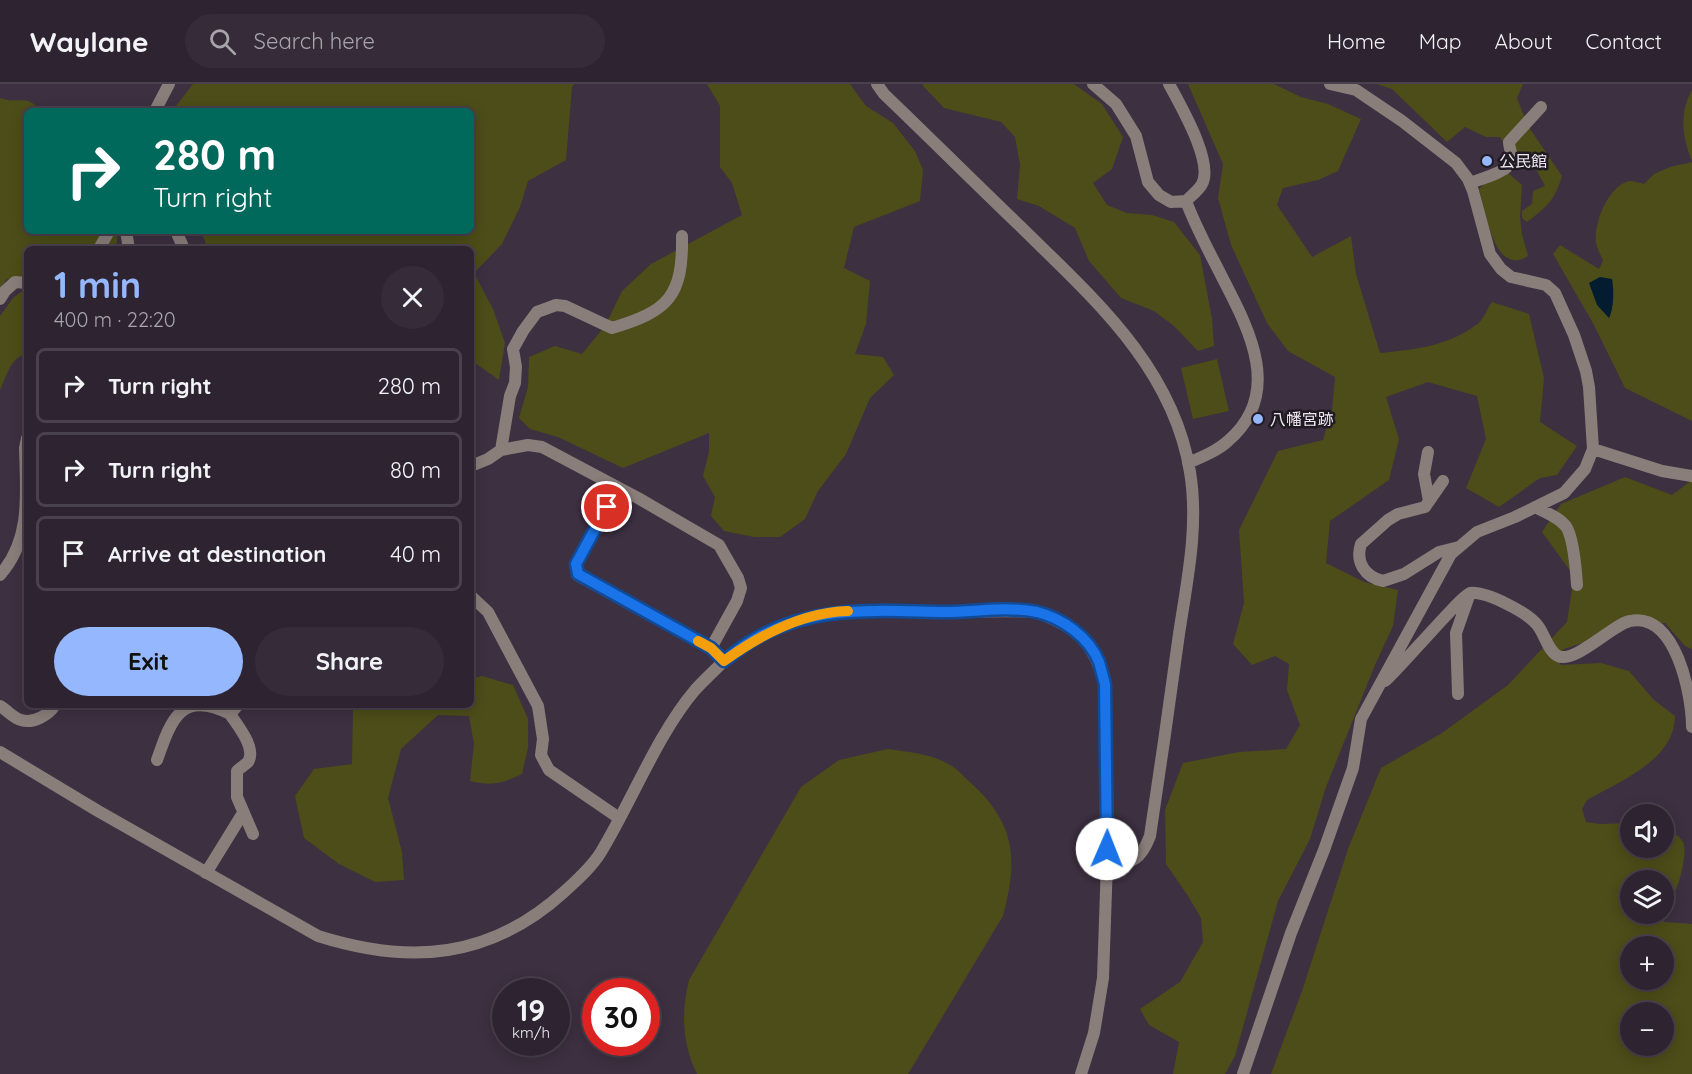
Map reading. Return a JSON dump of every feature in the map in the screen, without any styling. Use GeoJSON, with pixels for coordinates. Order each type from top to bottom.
{"type":"FeatureCollection","features":[{"type":"Feature","properties":{"kind":"street"},"geometry":{"type":"LineString","coordinates":[[157,108],[169,84]]}},
{"type":"Feature","properties":{"kind":"street"},"geometry":{"type":"LineString","coordinates":[[877,84],[884,94],[1105,309],[1144,358],[1168,400],[1188,463],[1194,520],[1150,836],[1144,852],[1131,862],[1106,866]]}},
{"type":"Feature","properties":{"kind":"street"},"geometry":{"type":"LineString","coordinates":[[1093,84],[1116,104],[1136,136],[1148,182],[1160,195],[1171,202],[1186,201],[1202,184],[1205,171],[1198,143],[1169,84]]}},
{"type":"Feature","properties":{"kind":"street"},"geometry":{"type":"LineString","coordinates":[[1243,1074],[1291,933],[1353,768],[1361,719],[1451,554],[1477,531],[1557,497],[1570,487],[1585,469],[1593,449],[1586,372],[1559,299],[1546,285],[1511,277],[1501,269],[1490,254],[1483,222],[1470,183],[1456,163],[1357,87],[1330,84]]}},
{"type":"Feature","properties":{"kind":"street"},"geometry":{"type":"LineString","coordinates":[[1470,183],[1509,166],[1512,161],[1509,142],[1541,107]]}},
{"type":"Feature","properties":{"kind":"street"},"geometry":{"type":"LineString","coordinates":[[1186,201],[1254,346],[1258,375],[1255,399],[1249,415],[1239,430],[1221,447],[1188,463]]}},
{"type":"Feature","properties":{"kind":"street"},"geometry":{"type":"LineString","coordinates":[[501,450],[510,396],[515,383],[516,367],[513,349],[537,312],[556,305],[565,306],[612,328],[643,317],[667,300],[678,285],[682,260],[682,236]]}},
{"type":"Feature","properties":{"kind":"street"},"geometry":{"type":"LineString","coordinates":[[0,298],[4,291],[15,282],[24,283]]}},
{"type":"Feature","properties":{"kind":"street"},"geometry":{"type":"LineString","coordinates":[[474,465],[501,450],[528,445],[542,447],[719,545],[738,578],[741,588],[737,601],[711,648]]}},
{"type":"Feature","properties":{"kind":"street"},"geometry":{"type":"LineString","coordinates":[[1593,449],[1662,471],[1692,476]]}},
{"type":"Feature","properties":{"kind":"street"},"geometry":{"type":"LineString","coordinates":[[1428,452],[1424,474],[1429,501]]}},
{"type":"Feature","properties":{"kind":"street"},"geometry":{"type":"LineString","coordinates":[[1443,481],[1425,507],[1398,514],[1361,544],[1360,560],[1365,572],[1383,581],[1404,574],[1439,552],[1460,546]]}},
{"type":"Feature","properties":{"kind":"street"},"geometry":{"type":"LineString","coordinates":[[618,488],[576,564],[578,574],[711,648],[724,661]]}},
{"type":"Feature","properties":{"kind":"street"},"geometry":{"type":"LineString","coordinates":[[1535,507],[1548,513],[1567,529],[1576,565],[1577,585]]}},
{"type":"Feature","properties":{"kind":"street"},"geometry":{"type":"LineString","coordinates":[[0,575],[20,545],[24,528]]}},
{"type":"Feature","properties":{"kind":"street"},"geometry":{"type":"LineString","coordinates":[[1378,688],[1401,667],[1459,600],[1470,593],[1494,599],[1523,611],[1540,628],[1551,649],[1558,656],[1563,657],[1587,648],[1626,622],[1636,620],[1654,626],[1669,640],[1682,667],[1691,708],[1692,727]]}},
{"type":"Feature","properties":{"kind":"street"},"geometry":{"type":"LineString","coordinates":[[1458,694],[1456,633],[1470,593]]}},
{"type":"Feature","properties":{"kind":"street"},"geometry":{"type":"LineString","coordinates":[[474,599],[484,609],[538,706],[543,739],[541,755],[549,770],[619,818]]}},
{"type":"Feature","properties":{"kind":"street"},"geometry":{"type":"LineString","coordinates":[[474,607],[484,609]]}},
{"type":"Feature","properties":{"kind":"street"},"geometry":{"type":"LineString","coordinates":[[0,752],[318,936],[351,946],[384,952],[430,953],[475,945],[514,927],[549,905],[578,878],[600,854],[675,719],[695,691],[724,661],[750,642],[776,628],[811,617],[842,611],[1005,610],[1036,612],[1057,620],[1078,633],[1098,661],[1105,684],[1108,833],[1103,978],[1094,1033],[1081,1074]]}},
{"type":"Feature","properties":{"kind":"street"},"geometry":{"type":"LineString","coordinates":[[0,706],[18,719],[27,721],[45,716],[53,708]]}},
{"type":"Feature","properties":{"kind":"street"},"geometry":{"type":"LineString","coordinates":[[157,760],[166,734],[180,712],[189,708]]}},
{"type":"Feature","properties":{"kind":"street"},"geometry":{"type":"LineString","coordinates":[[234,709],[250,754],[246,763],[237,771],[237,797],[253,834]]}},
{"type":"Feature","properties":{"kind":"street"},"geometry":{"type":"LineString","coordinates":[[206,873],[243,813]]}},
{"type":"Feature","properties":{"kind":"shaded area"},"geometry":{"type":"Polygon","coordinates":[[[193,84],[574,84],[566,160],[528,181],[520,207],[502,244],[474,273],[474,246],[207,246],[202,234],[474,234],[474,108],[174,108],[193,84]]]}},
{"type":"Feature","properties":{"kind":"shaded area"},"geometry":{"type":"Polygon","coordinates":[[[707,84],[850,84],[866,106],[893,123],[915,151],[923,170],[920,201],[854,227],[844,268],[870,281],[866,324],[855,354],[883,357],[894,375],[870,398],[846,454],[818,491],[805,519],[780,537],[754,537],[724,531],[711,516],[715,497],[703,476],[709,452],[709,433],[623,468],[558,437],[530,429],[519,418],[528,387],[529,357],[555,346],[582,354],[605,326],[622,291],[651,264],[742,215],[732,183],[720,167],[720,106],[707,84]]]}},
{"type":"Feature","properties":{"kind":"shaded area"},"geometry":{"type":"Polygon","coordinates":[[[923,84],[1074,84],[1102,104],[1123,137],[1112,169],[1093,183],[1107,205],[1127,213],[1152,215],[1174,222],[1200,255],[1212,319],[1214,346],[1198,351],[1174,326],[1154,311],[1121,298],[1089,261],[1075,228],[1039,206],[1017,199],[1020,165],[1015,137],[1001,122],[944,108],[923,84]]]}},
{"type":"Feature","properties":{"kind":"shaded area"},"geometry":{"type":"Polygon","coordinates":[[[1188,84],[1274,84],[1301,97],[1328,104],[1361,119],[1338,171],[1318,180],[1283,188],[1277,205],[1312,257],[1351,236],[1356,274],[1380,353],[1417,348],[1454,338],[1478,323],[1492,302],[1529,314],[1544,378],[1540,422],[1577,446],[1557,475],[1540,478],[1499,507],[1466,488],[1486,439],[1477,396],[1428,382],[1386,397],[1399,439],[1389,480],[1330,521],[1326,563],[1364,582],[1398,590],[1393,626],[1326,787],[1310,839],[1278,901],[1235,1056],[1225,1074],[1173,1074],[1179,1042],[1149,1025],[1140,1009],[1180,982],[1203,942],[1201,918],[1166,864],[1165,810],[1183,763],[1239,752],[1286,749],[1300,725],[1287,690],[1289,664],[1275,656],[1252,665],[1233,644],[1244,603],[1239,530],[1278,451],[1323,440],[1332,410],[1335,377],[1288,351],[1267,323],[1231,245],[1218,198],[1223,164],[1188,84]]]}},
{"type":"Feature","properties":{"kind":"shaded area"},"geometry":{"type":"Polygon","coordinates":[[[1377,84],[1523,84],[1517,98],[1528,126],[1562,176],[1553,197],[1527,222],[1522,218],[1522,211],[1532,204],[1533,191],[1545,186],[1536,169],[1526,158],[1513,159],[1500,137],[1486,137],[1465,127],[1447,142],[1392,89],[1377,84]]]}},
{"type":"Feature","properties":{"kind":"shaded area"},"geometry":{"type":"Polygon","coordinates":[[[1692,90],[1692,161],[1683,125],[1685,107],[1692,90]]]}},
{"type":"Feature","properties":{"kind":"shaded area"},"geometry":{"type":"Polygon","coordinates":[[[0,98],[31,102],[37,108],[24,108],[24,234],[118,234],[115,246],[24,246],[24,277],[7,279],[0,288],[0,98]]]}},
{"type":"Feature","properties":{"kind":"shaded area"},"geometry":{"type":"Polygon","coordinates":[[[1692,162],[1692,421],[1625,388],[1594,325],[1553,254],[1560,245],[1599,269],[1603,261],[1596,243],[1597,226],[1604,206],[1615,189],[1630,181],[1644,184],[1654,174],[1670,167],[1692,162]]]}},
{"type":"Feature","properties":{"kind":"shaded area"},"geometry":{"type":"Polygon","coordinates":[[[1508,173],[1522,185],[1520,217],[1528,256],[1516,260],[1507,258],[1499,250],[1488,225],[1479,189],[1490,178],[1508,173]]]}},
{"type":"Feature","properties":{"kind":"shaded area"},"geometry":{"type":"Polygon","coordinates":[[[474,273],[493,309],[505,343],[499,380],[474,362],[474,273]]]}},
{"type":"Feature","properties":{"kind":"shaded area"},"geometry":{"type":"Polygon","coordinates":[[[24,289],[24,355],[13,363],[0,390],[0,316],[13,298],[24,289]]]}},
{"type":"Feature","properties":{"kind":"shaded area"},"geometry":{"type":"Polygon","coordinates":[[[1217,359],[1229,411],[1193,419],[1181,368],[1217,359]]]}},
{"type":"Feature","properties":{"kind":"shaded area"},"geometry":{"type":"Polygon","coordinates":[[[1625,477],[1672,495],[1692,480],[1692,649],[1685,646],[1665,623],[1636,625],[1564,649],[1559,653],[1557,659],[1561,665],[1601,663],[1629,671],[1654,700],[1675,716],[1673,731],[1666,745],[1656,757],[1629,777],[1587,800],[1582,809],[1586,822],[1620,823],[1620,858],[1674,858],[1674,834],[1683,842],[1682,870],[1674,894],[1674,870],[1620,870],[1620,924],[1692,924],[1692,1074],[1271,1074],[1302,991],[1348,849],[1381,768],[1442,733],[1508,685],[1567,622],[1574,576],[1542,532],[1561,504],[1625,477]]]}},
{"type":"Feature","properties":{"kind":"shaded area"},"geometry":{"type":"Polygon","coordinates":[[[482,676],[513,685],[528,719],[528,748],[522,774],[496,783],[470,781],[474,744],[469,716],[438,715],[401,749],[388,798],[402,852],[404,880],[375,882],[339,864],[304,838],[295,796],[314,769],[352,764],[351,708],[474,708],[474,678],[482,676]]]}},
{"type":"Feature","properties":{"kind":"shaded area"},"geometry":{"type":"Polygon","coordinates":[[[888,749],[912,752],[943,761],[961,773],[986,798],[997,813],[1010,844],[1011,860],[1011,877],[1003,916],[908,1074],[697,1074],[688,1051],[684,1027],[689,980],[801,787],[839,760],[888,749]]]}},
{"type":"Feature","properties":{"kind":"water"},"geometry":{"type":"Polygon","coordinates":[[[1600,277],[1612,279],[1613,299],[1609,318],[1597,305],[1589,283],[1600,277]]]}},
{"type":"Feature","properties":{"kind":"slow traffic"},"geometry":{"type":"LineString","coordinates":[[698,641],[711,648],[724,661],[750,642],[776,628],[811,617],[848,611]]}},
{"type":"Feature","properties":{"kind":"place","name":"公民館"},"geometry":{"type":"Point","coordinates":[1487,161]}},
{"type":"Feature","properties":{"kind":"place","name":"八幡宮跡"},"geometry":{"type":"Point","coordinates":[1258,419]}},
{"type":"Feature","properties":{"kind":"route"},"geometry":{"type":"LineString","coordinates":[[607,507],[576,564],[578,574],[619,599],[711,648],[724,661],[750,642],[776,628],[811,617],[842,611],[1005,610],[1036,612],[1057,620],[1078,633],[1098,661],[1105,684],[1107,849]]}}]}
